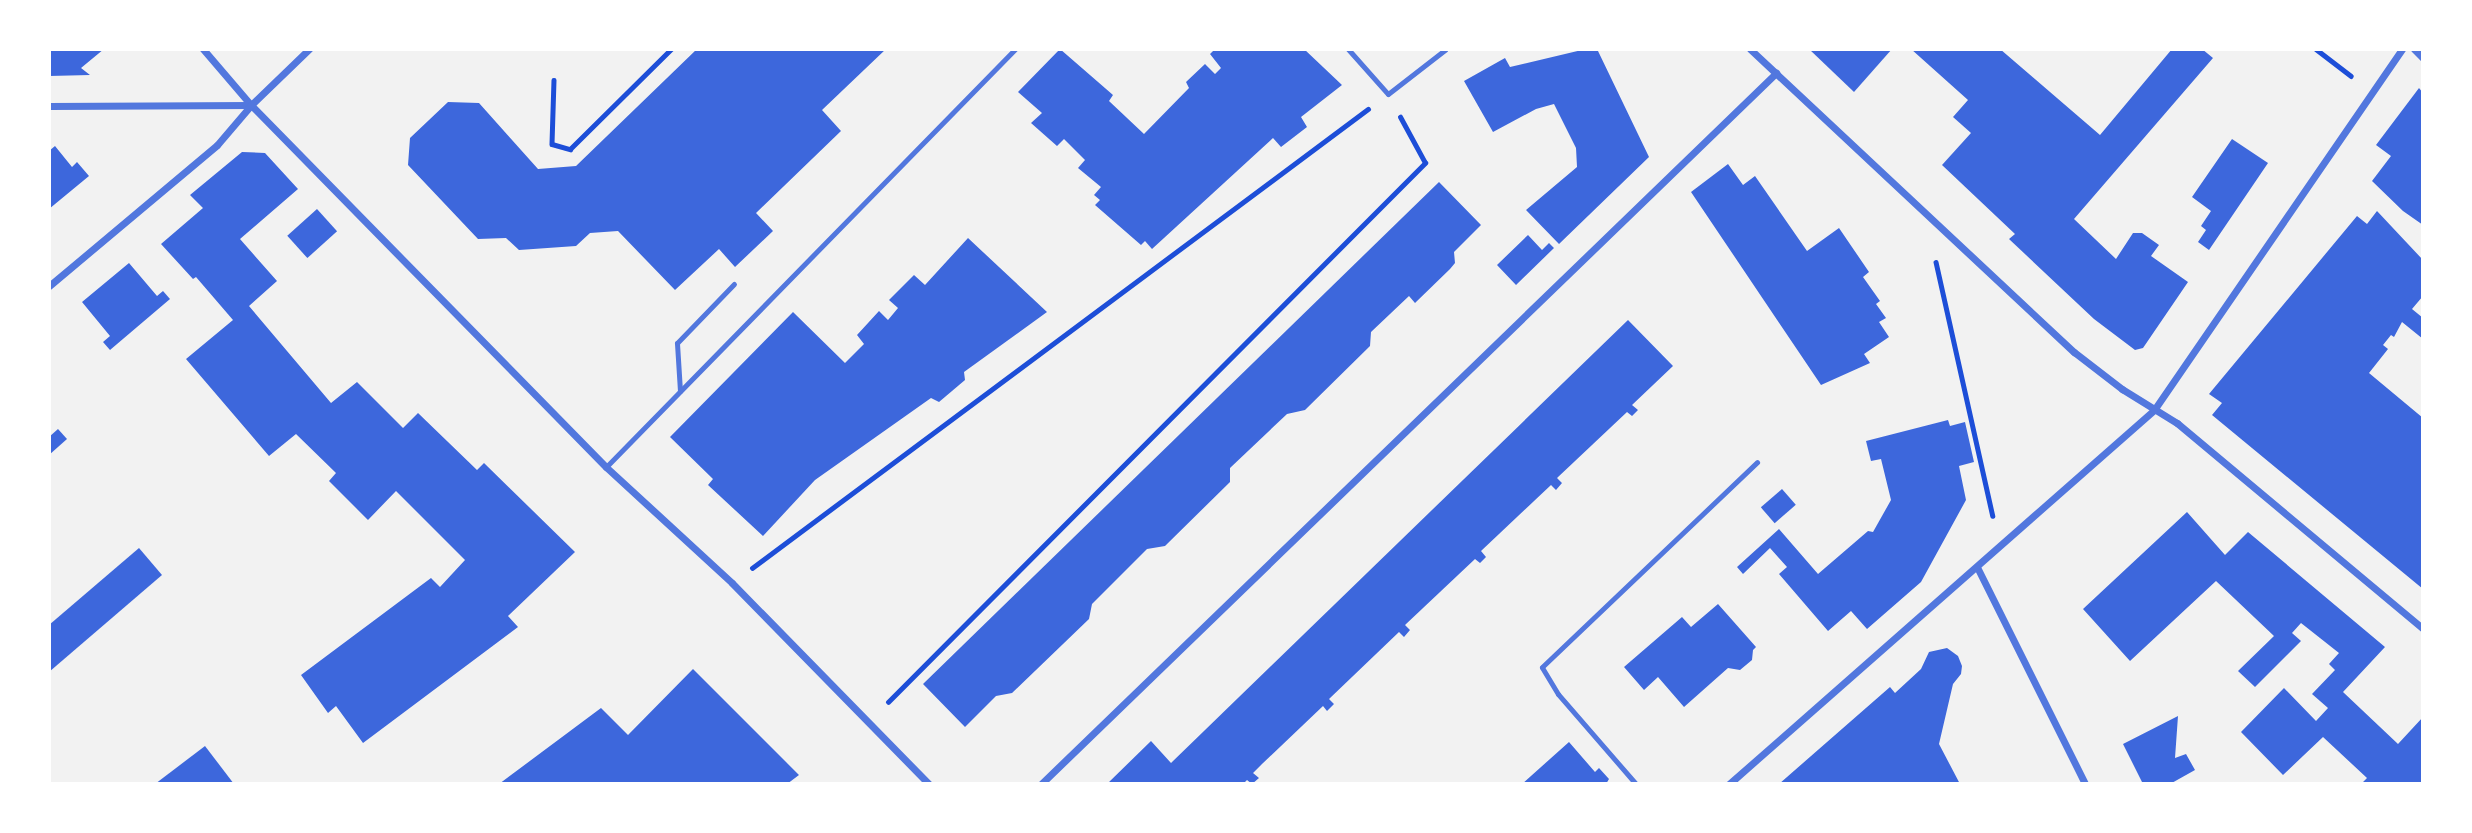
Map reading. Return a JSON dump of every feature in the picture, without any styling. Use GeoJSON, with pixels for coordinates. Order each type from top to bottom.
{"type":"FeatureCollection","features":[{"type":"Feature","properties":{"kind":"street"},"geometry":{"type":"LineString","coordinates":[[203,49],[251,105],[606,467],[732,583],[929,784]]}},
{"type":"Feature","properties":{"kind":"street"},"geometry":{"type":"LineString","coordinates":[[49,286],[217,145],[251,105],[309,49]]}},
{"type":"Feature","properties":{"kind":"street"},"geometry":{"type":"LineString","coordinates":[[1750,49],[2074,352],[2154,410],[2177,423],[2423,629]]}},
{"type":"Feature","properties":{"kind":"street"},"geometry":{"type":"LineString","coordinates":[[1729,784],[2154,410],[2402,49]]}},
{"type":"Feature","properties":{"kind":"street"},"geometry":{"type":"LineString","coordinates":[[2414,49],[2423,58]]}},
{"type":"Feature","properties":{"kind":"street"},"geometry":{"type":"LineString","coordinates":[[1041,784],[1776,74]]}},
{"type":"Feature","properties":{"kind":"street"},"geometry":{"type":"LineString","coordinates":[[49,106],[251,105]]}},
{"type":"Feature","properties":{"kind":"street"},"geometry":{"type":"LineString","coordinates":[[1977,567],[2084,784]]}},
{"type":"Feature","properties":{"kind":"lane"},"geometry":{"type":"LineString","coordinates":[[606,467],[1015,49]]}},
{"type":"Feature","properties":{"kind":"lane"},"geometry":{"type":"LineString","coordinates":[[1348,49],[1388,94],[1446,49]]}},
{"type":"Feature","properties":{"kind":"lane"},"geometry":{"type":"LineString","coordinates":[[680,391],[677,343],[734,284]]}},
{"type":"Feature","properties":{"kind":"lane"},"geometry":{"type":"LineString","coordinates":[[1636,784],[1558,694],[1542,667],[1757,462]]}},
{"type":"Feature","properties":{"kind":"path"},"geometry":{"type":"LineString","coordinates":[[554,80],[552,144],[570,149],[671,49]]}},
{"type":"Feature","properties":{"kind":"path"},"geometry":{"type":"LineString","coordinates":[[2316,49],[2372,92]]}},
{"type":"Feature","properties":{"kind":"path"},"geometry":{"type":"LineString","coordinates":[[732,583],[1388,94],[1425,163],[868,722]]}},
{"type":"Feature","properties":{"kind":"path"},"geometry":{"type":"LineString","coordinates":[[1924,209],[1994,517]]}},
{"type":"Feature","properties":{"kind":"building"},"geometry":{"type":"Polygon","coordinates":[[[49,49],[104,49],[81,68],[90,75],[49,76],[49,49]]]}},
{"type":"Feature","properties":{"kind":"building"},"geometry":{"type":"Polygon","coordinates":[[[697,49],[886,49],[822,110],[841,131],[756,213],[773,231],[735,267],[719,249],[675,290],[618,231],[590,233],[576,246],[519,250],[506,238],[478,239],[408,165],[410,138],[448,102],[479,103],[538,169],[576,166],[697,49]]]}},
{"type":"Feature","properties":{"kind":"building"},"geometry":{"type":"Polygon","coordinates":[[[1060,49],[1113,95],[1109,101],[1144,134],[1189,88],[1186,82],[1205,64],[1215,74],[1221,68],[1210,54],[1215,49],[1304,49],[1342,85],[1301,117],[1307,127],[1281,147],[1273,138],[1152,249],[1145,241],[1141,245],[1095,205],[1100,200],[1094,195],[1101,187],[1078,168],[1085,160],[1064,139],[1057,146],[1031,123],[1042,113],[1018,92],[1060,49]]]}},
{"type":"Feature","properties":{"kind":"building"},"geometry":{"type":"Polygon","coordinates":[[[1586,49],[1598,51],[1649,157],[1559,244],[1526,210],[1577,167],[1576,148],[1554,104],[1536,109],[1493,132],[1464,81],[1505,58],[1510,67],[1586,49]]]}},
{"type":"Feature","properties":{"kind":"building"},"geometry":{"type":"Polygon","coordinates":[[[1809,49],[1892,49],[1854,92],[1809,49]]]}},
{"type":"Feature","properties":{"kind":"building"},"geometry":{"type":"Polygon","coordinates":[[[1911,49],[2000,49],[2100,135],[2172,49],[2202,49],[2213,58],[2074,219],[2116,259],[2133,233],[2142,233],[2159,245],[2151,256],[2188,282],[2143,348],[2135,350],[2094,319],[2009,239],[2015,234],[1942,165],[1971,133],[1953,117],[1968,100],[1911,49]]]}},
{"type":"Feature","properties":{"kind":"building"},"geometry":{"type":"Polygon","coordinates":[[[2419,88],[2423,93],[2423,225],[2403,211],[2372,181],[2391,156],[2376,145],[2419,88]]]}},
{"type":"Feature","properties":{"kind":"building"},"geometry":{"type":"Polygon","coordinates":[[[2232,139],[2268,163],[2209,250],[2198,242],[2206,230],[2201,226],[2211,211],[2192,197],[2232,139]]]}},
{"type":"Feature","properties":{"kind":"building"},"geometry":{"type":"Polygon","coordinates":[[[55,146],[72,167],[77,162],[89,176],[49,209],[49,151],[55,146]]]}},
{"type":"Feature","properties":{"kind":"building"},"geometry":{"type":"Polygon","coordinates":[[[242,152],[265,153],[298,189],[240,239],[277,281],[249,306],[331,403],[357,382],[403,428],[418,413],[477,470],[484,463],[575,552],[508,616],[518,627],[363,743],[336,706],[328,713],[301,675],[431,578],[440,587],[465,560],[396,491],[368,520],[329,481],[336,473],[296,434],[269,456],[186,359],[233,320],[196,277],[193,279],[161,244],[203,208],[190,195],[242,152]]]}},
{"type":"Feature","properties":{"kind":"building"},"geometry":{"type":"Polygon","coordinates":[[[1728,164],[1743,185],[1755,176],[1807,251],[1839,228],[1869,272],[1863,277],[1880,301],[1876,304],[1886,318],[1879,322],[1889,337],[1864,354],[1870,363],[1821,385],[1691,192],[1728,164]]]}},
{"type":"Feature","properties":{"kind":"building"},"geometry":{"type":"Polygon","coordinates":[[[1439,182],[1481,225],[1454,252],[1455,263],[1450,269],[1415,303],[1409,296],[1371,332],[1370,346],[1305,410],[1287,414],[1230,468],[1230,482],[1165,546],[1147,549],[1092,604],[1089,619],[1012,693],[996,696],[965,727],[923,684],[1439,182]]]}},
{"type":"Feature","properties":{"kind":"building"},"geometry":{"type":"Polygon","coordinates":[[[317,209],[337,231],[307,258],[287,236],[317,209]]]}},
{"type":"Feature","properties":{"kind":"building"},"geometry":{"type":"Polygon","coordinates":[[[2377,211],[2423,260],[2423,296],[2412,309],[2423,318],[2423,339],[2402,322],[2394,337],[2391,335],[2383,345],[2388,349],[2369,373],[2423,418],[2423,589],[2212,415],[2222,403],[2209,394],[2357,216],[2367,224],[2377,211]]]}},
{"type":"Feature","properties":{"kind":"building"},"geometry":{"type":"Polygon","coordinates":[[[1528,235],[1542,250],[1549,243],[1554,248],[1516,285],[1497,265],[1528,235]]]}},
{"type":"Feature","properties":{"kind":"building"},"geometry":{"type":"Polygon","coordinates":[[[968,238],[1047,312],[964,372],[965,380],[939,402],[931,398],[815,480],[763,536],[708,485],[713,479],[670,437],[793,312],[845,363],[864,344],[857,335],[879,311],[888,320],[898,308],[889,300],[914,275],[925,285],[968,238]]]}},
{"type":"Feature","properties":{"kind":"building"},"geometry":{"type":"Polygon","coordinates":[[[129,263],[157,296],[163,291],[170,299],[110,350],[103,342],[110,336],[82,302],[129,263]]]}},
{"type":"Feature","properties":{"kind":"building"},"geometry":{"type":"Polygon","coordinates":[[[1628,320],[1673,366],[1632,405],[1638,410],[1632,416],[1627,412],[1557,478],[1562,483],[1556,490],[1551,485],[1481,551],[1486,557],[1480,563],[1475,559],[1405,625],[1410,630],[1404,637],[1399,632],[1329,699],[1334,704],[1327,711],[1323,706],[1253,773],[1259,778],[1252,784],[1247,780],[1243,784],[1107,784],[1151,741],[1171,763],[1628,320]]]}},
{"type":"Feature","properties":{"kind":"building"},"geometry":{"type":"Polygon","coordinates":[[[1948,420],[1950,426],[1965,422],[1974,462],[1959,466],[1966,500],[1921,582],[1867,629],[1851,611],[1828,631],[1779,574],[1787,567],[1770,548],[1743,574],[1737,567],[1779,529],[1818,574],[1868,531],[1873,532],[1891,500],[1881,459],[1871,461],[1866,441],[1948,420]]]}},
{"type":"Feature","properties":{"kind":"building"},"geometry":{"type":"Polygon","coordinates":[[[58,429],[67,439],[49,455],[49,437],[58,429]]]}},
{"type":"Feature","properties":{"kind":"building"},"geometry":{"type":"Polygon","coordinates":[[[1782,489],[1796,505],[1775,523],[1761,507],[1782,489]]]}},
{"type":"Feature","properties":{"kind":"building"},"geometry":{"type":"Polygon","coordinates":[[[2187,512],[2225,555],[2248,532],[2385,647],[2343,692],[2398,744],[2423,717],[2423,784],[2361,784],[2367,778],[2323,737],[2283,775],[2241,732],[2284,688],[2316,721],[2328,708],[2312,694],[2335,670],[2329,664],[2339,653],[2301,623],[2292,633],[2301,641],[2255,687],[2238,671],[2274,636],[2216,581],[2130,661],[2083,609],[2187,512]]]}},
{"type":"Feature","properties":{"kind":"building"},"geometry":{"type":"Polygon","coordinates":[[[139,548],[162,575],[49,672],[49,625],[139,548]]]}},
{"type":"Feature","properties":{"kind":"building"},"geometry":{"type":"Polygon","coordinates":[[[1718,604],[1756,647],[1752,660],[1740,670],[1728,668],[1684,707],[1658,677],[1644,690],[1624,667],[1682,617],[1691,627],[1718,604]]]}},
{"type":"Feature","properties":{"kind":"building"},"geometry":{"type":"Polygon","coordinates":[[[1947,648],[1958,656],[1962,666],[1961,674],[1953,684],[1939,744],[1960,784],[1779,784],[1890,687],[1895,693],[1921,669],[1929,652],[1947,648]]]}},
{"type":"Feature","properties":{"kind":"building"},"geometry":{"type":"Polygon","coordinates":[[[693,669],[799,775],[787,784],[499,784],[601,708],[628,735],[693,669]]]}},
{"type":"Feature","properties":{"kind":"building"},"geometry":{"type":"Polygon","coordinates":[[[2178,716],[2175,758],[2186,754],[2195,770],[2170,784],[2143,784],[2123,744],[2178,716]]]}},
{"type":"Feature","properties":{"kind":"building"},"geometry":{"type":"Polygon","coordinates":[[[1569,742],[1595,772],[1599,768],[1609,779],[1606,784],[1522,784],[1569,742]]]}},
{"type":"Feature","properties":{"kind":"building"},"geometry":{"type":"Polygon","coordinates":[[[205,746],[234,784],[155,784],[205,746]]]}}]}
